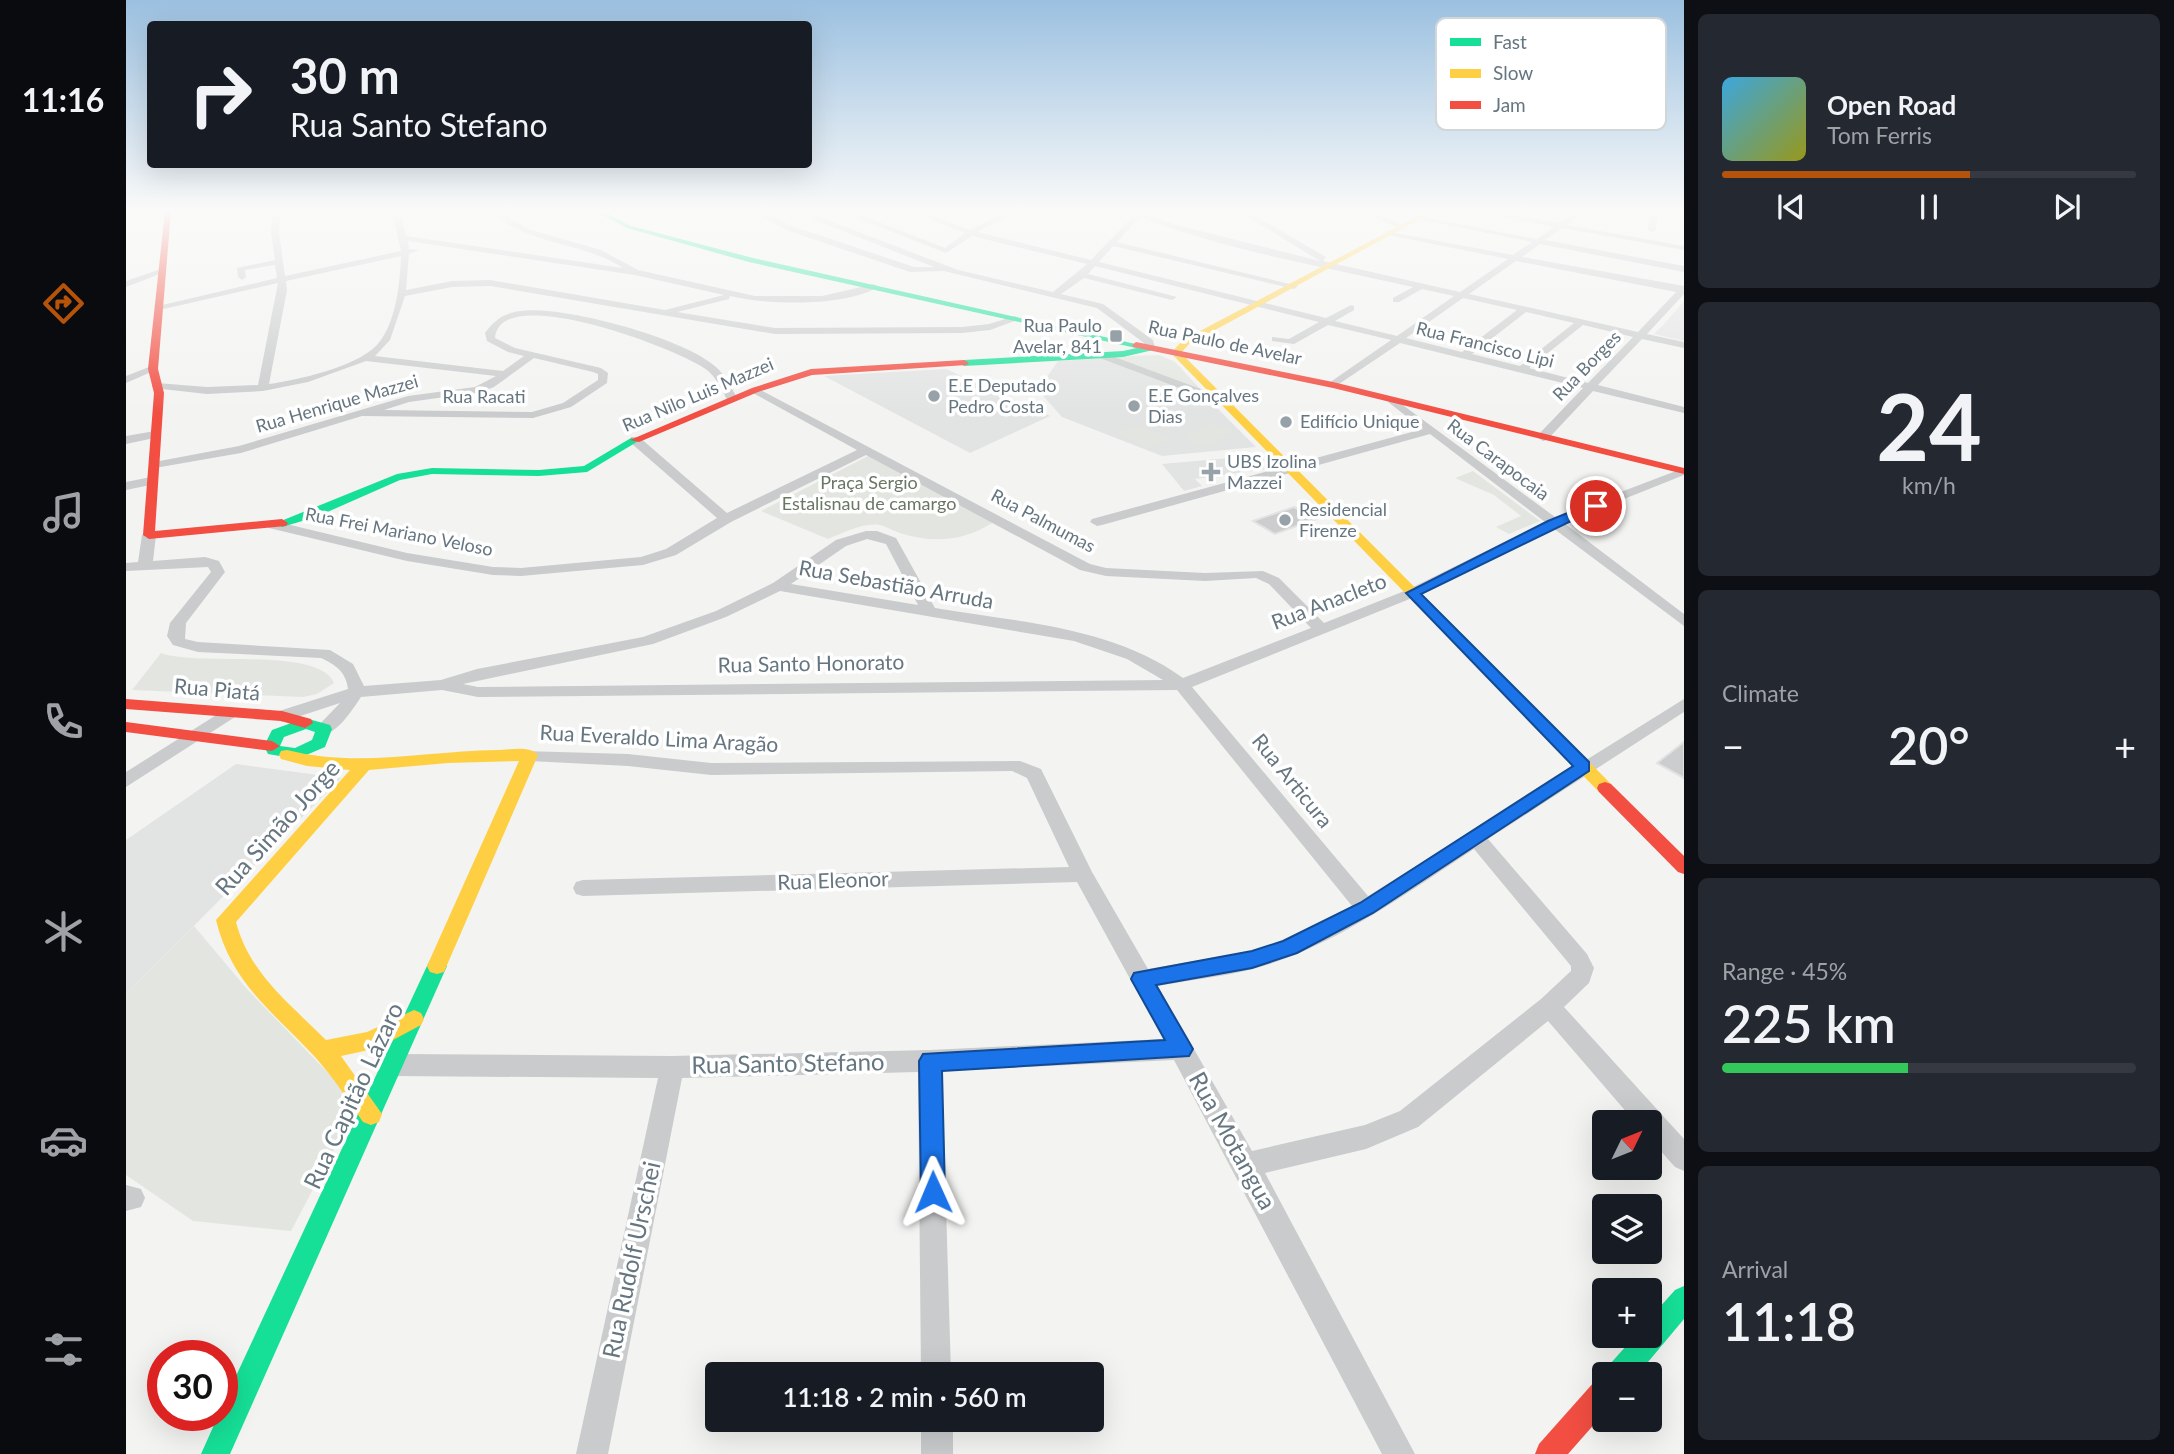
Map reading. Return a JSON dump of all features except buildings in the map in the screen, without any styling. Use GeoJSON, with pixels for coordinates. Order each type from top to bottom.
{"type":"FeatureCollection","features":[{"type":"Feature","properties":{"kind":"street"},"geometry":{"type":"LineString","coordinates":[[145,564],[155,435],[157,387],[153,369],[161,279]]}},
{"type":"Feature","properties":{"kind":"street"},"geometry":{"type":"LineString","coordinates":[[159,307],[279,279]]}},
{"type":"Feature","properties":{"kind":"street"},"geometry":{"type":"LineString","coordinates":[[263,388],[277,329],[283,279]]}},
{"type":"Feature","properties":{"kind":"street"},"geometry":{"type":"LineString","coordinates":[[157,387],[225,391],[263,388],[313,378],[365,358],[385,339],[400,294],[402,279]]}},
{"type":"Feature","properties":{"kind":"street"},"geometry":{"type":"LineString","coordinates":[[663,279],[733,296],[806,300],[835,298],[874,287]]}},
{"type":"Feature","properties":{"kind":"street","name":"Rua Paulo de Avelar"},"geometry":{"type":"LineString","coordinates":[[840,279],[1150,348],[1333,385],[1684,471]]}},
{"type":"Feature","properties":{"kind":"street"},"geometry":{"type":"LineString","coordinates":[[991,279],[1056,294],[1110,311],[1149,342],[1150,348]]}},
{"type":"Feature","properties":{"kind":"street"},"geometry":{"type":"LineString","coordinates":[[1056,294],[1078,279]]}},
{"type":"Feature","properties":{"kind":"street"},"geometry":{"type":"LineString","coordinates":[[1099,279],[1172,297]]}},
{"type":"Feature","properties":{"kind":"street","name":"Rua Francisco Lipi"},"geometry":{"type":"LineString","coordinates":[[1156,279],[1684,410]]}},
{"type":"Feature","properties":{"kind":"street"},"geometry":{"type":"LineString","coordinates":[[1263,279],[1294,286]]}},
{"type":"Feature","properties":{"kind":"street"},"geometry":{"type":"LineString","coordinates":[[1307,279],[1186,342],[1176,353],[1684,867]]}},
{"type":"Feature","properties":{"kind":"street"},"geometry":{"type":"LineString","coordinates":[[1390,279],[1684,345]]}},
{"type":"Feature","properties":{"kind":"street"},"geometry":{"type":"LineString","coordinates":[[1333,385],[1485,279]]}},
{"type":"Feature","properties":{"kind":"street"},"geometry":{"type":"LineString","coordinates":[[1621,279],[1683,291]]}},
{"type":"Feature","properties":{"kind":"street"},"geometry":{"type":"LineString","coordinates":[[400,294],[463,283],[490,283],[762,330],[790,332],[962,330],[990,327],[1015,318]]}},
{"type":"Feature","properties":{"kind":"street"},"geometry":{"type":"LineString","coordinates":[[1396,300],[1420,286]]}},
{"type":"Feature","properties":{"kind":"street","name":"Rua Borges"},"geometry":{"type":"LineString","coordinates":[[1543,438],[1683,291]]}},
{"type":"Feature","properties":{"kind":"street"},"geometry":{"type":"LineString","coordinates":[[666,312],[733,296]]}},
{"type":"Feature","properties":{"kind":"street"},"geometry":{"type":"LineString","coordinates":[[1275,339],[1290,342],[1351,308]]}},
{"type":"Feature","properties":{"kind":"street"},"geometry":{"type":"LineString","coordinates":[[1463,356],[1524,309]]}},
{"type":"Feature","properties":{"kind":"street"},"geometry":{"type":"LineString","coordinates":[[532,355],[495,344],[490,339],[493,327],[511,316],[535,313],[613,328],[673,349],[708,366],[718,376],[732,399]]}},
{"type":"Feature","properties":{"kind":"street"},"geometry":{"type":"LineString","coordinates":[[1521,370],[1580,322]]}},
{"type":"Feature","properties":{"kind":"street","name":"Rua Nilo Luis Mazzei"},"geometry":{"type":"LineString","coordinates":[[274,525],[303,517],[408,474],[432,471],[577,471],[601,462],[635,440],[732,399],[817,371],[1101,355],[1142,352],[1150,348]]}},
{"type":"Feature","properties":{"kind":"street","name":"Rua Henrique Mazzei"},"geometry":{"type":"LineString","coordinates":[[126,486],[152,474],[416,397],[477,390],[532,355]]}},
{"type":"Feature","properties":{"kind":"street","name":"Rua Racati"},"geometry":{"type":"LineString","coordinates":[[358,413],[533,415],[567,405],[605,377],[603,373],[587,366],[532,355]]}},
{"type":"Feature","properties":{"kind":"street"},"geometry":{"type":"LineString","coordinates":[[1101,355],[1221,400]]}},
{"type":"Feature","properties":{"kind":"street"},"geometry":{"type":"LineString","coordinates":[[365,358],[505,374]]}},
{"type":"Feature","properties":{"kind":"street"},"geometry":{"type":"LineString","coordinates":[[126,380],[153,369]]}},
{"type":"Feature","properties":{"kind":"street","name":"Rua Palmumas"},"geometry":{"type":"LineString","coordinates":[[755,390],[1085,567],[1106,572],[1205,578],[1258,574],[1274,581],[1320,628]]}},
{"type":"Feature","properties":{"kind":"street","name":"Rua Carapocaia"},"geometry":{"type":"LineString","coordinates":[[1392,400],[1684,621]]}},
{"type":"Feature","properties":{"kind":"street"},"geometry":{"type":"LineString","coordinates":[[1097,522],[1431,430]]}},
{"type":"Feature","properties":{"kind":"street"},"geometry":{"type":"LineString","coordinates":[[126,440],[155,435]]}},
{"type":"Feature","properties":{"kind":"street"},"geometry":{"type":"LineString","coordinates":[[635,440],[726,519]]}},
{"type":"Feature","properties":{"kind":"street","name":"Rua Frei Mariano Veloso"},"geometry":{"type":"LineString","coordinates":[[149,535],[274,525],[407,557],[493,571],[521,572],[658,558],[726,519],[868,449]]}},
{"type":"Feature","properties":{"kind":"street","name":"Rua Anacleto"},"geometry":{"type":"LineString","coordinates":[[1181,685],[1412,593],[1553,523],[1684,471]]}},
{"type":"Feature","properties":{"kind":"street"},"geometry":{"type":"LineString","coordinates":[[778,586],[841,544],[859,536],[877,535],[893,544],[929,611]]}},
{"type":"Feature","properties":{"kind":"street"},"geometry":{"type":"LineString","coordinates":[[126,567],[205,561],[218,567],[178,623],[175,636],[179,642],[198,647],[324,653],[341,662],[353,673],[356,692],[343,711],[324,729],[322,740],[316,746],[287,755]]}},
{"type":"Feature","properties":{"kind":"street","name":"Rua Sebastião Arruda"},"geometry":{"type":"LineString","coordinates":[[282,716],[356,692],[442,685],[477,674],[648,641],[721,614],[778,586],[1077,637],[1133,656],[1181,685]]}},
{"type":"Feature","properties":{"kind":"street","name":"Rua Santo Honorato"},"geometry":{"type":"LineString","coordinates":[[442,685],[478,692],[1181,685]]}},
{"type":"Feature","properties":{"kind":"street","name":"Rua Articura"},"geometry":{"type":"LineString","coordinates":[[1181,685],[1366,908]]}},
{"type":"Feature","properties":{"kind":"street","name":"Rua Piatá"},"geometry":{"type":"LineString","coordinates":[[126,704],[282,716],[313,723],[324,729]]}},
{"type":"Feature","properties":{"kind":"street"},"geometry":{"type":"LineString","coordinates":[[1142,979],[1271,956],[1366,908],[1477,839],[1583,766],[1684,704]]}},
{"type":"Feature","properties":{"kind":"street"},"geometry":{"type":"LineString","coordinates":[[126,781],[229,713]]}},
{"type":"Feature","properties":{"kind":"street"},"geometry":{"type":"LineString","coordinates":[[126,727],[192,738],[272,746],[278,734],[304,723]]}},
{"type":"Feature","properties":{"kind":"street","name":"Rua Everaldo Lima Aragão"},"geometry":{"type":"LineString","coordinates":[[272,746],[274,750],[318,764],[363,766],[458,757],[530,755],[628,760],[711,769],[1014,765]]}},
{"type":"Feature","properties":{"kind":"street","name":"Rua Everaldo Lima Aragão"},"geometry":{"type":"LineString","coordinates":[[316,746],[343,764]]}},
{"type":"Feature","properties":{"kind":"street","name":"Rua Capitão Lázaro"},"geometry":{"type":"LineString","coordinates":[[215,1454],[394,1065],[530,755]]}},
{"type":"Feature","properties":{"kind":"street","name":"Rua Motangua"},"geometry":{"type":"LineString","coordinates":[[1014,765],[1034,774],[1083,874],[1246,1165],[1399,1454]]}},
{"type":"Feature","properties":{"kind":"street","name":"Rua Simão Jorge"},"geometry":{"type":"LineString","coordinates":[[363,766],[226,920],[225,939],[234,956],[261,989],[323,1050],[371,1114]]}},
{"type":"Feature","properties":{"kind":"street"},"geometry":{"type":"LineString","coordinates":[[1246,1165],[1366,1138],[1409,1118],[1549,1006],[1581,976],[1583,968],[1477,839]]}},
{"type":"Feature","properties":{"kind":"street","name":"Rua Eleonor"},"geometry":{"type":"LineString","coordinates":[[583,888],[1083,874]]}},
{"type":"Feature","properties":{"kind":"street"},"geometry":{"type":"LineString","coordinates":[[1549,1006],[1684,1158]]}},
{"type":"Feature","properties":{"kind":"street"},"geometry":{"type":"LineString","coordinates":[[323,1050],[370,1041],[414,1019]]}},
{"type":"Feature","properties":{"kind":"street","name":"Rua Santo Stefano"},"geometry":{"type":"LineString","coordinates":[[394,1065],[671,1067],[930,1061],[1182,1049]]}},
{"type":"Feature","properties":{"kind":"street"},"geometry":{"type":"LineString","coordinates":[[930,1061],[936,1362]]}},
{"type":"Feature","properties":{"kind":"street","name":"Rua Rudolf Urschei"},"geometry":{"type":"LineString","coordinates":[[592,1454],[671,1067]]}},
{"type":"Feature","properties":{"kind":"street"},"geometry":{"type":"LineString","coordinates":[[1629,1362],[1684,1298]]}},
{"type":"Feature","properties":{"kind":"street"},"geometry":{"type":"LineString","coordinates":[[1549,1454],[1592,1406]]}},
{"type":"Feature","properties":{"kind":"street"},"geometry":{"type":"LineString","coordinates":[[937,1432],[937,1454]]}},
{"type":"Feature","properties":{"kind":"shaded area"},"geometry":{"type":"Polygon","coordinates":[[[1684,301],[1684,341],[1654,334],[1664,324],[1684,301]]]}},
{"type":"Feature","properties":{"kind":"shaded area","name":"E.E Gonçalves Dias"},"geometry":{"type":"Polygon","coordinates":[[[1106,358],[1204,395],[1256,447],[1162,456],[1062,417],[1038,390],[1058,361],[1106,358]]]}},
{"type":"Feature","properties":{"kind":"shaded area","name":"E.E Deputado Pedro Costa"},"geometry":{"type":"Polygon","coordinates":[[[946,369],[1050,416],[970,453],[824,376],[946,369]]]}},
{"type":"Feature","properties":{"kind":"shaded area","name":"UBS Izolina Mazzei"},"geometry":{"type":"Polygon","coordinates":[[[1264,455],[1273,468],[1195,479],[1202,486],[1184,491],[1162,464],[1264,455]]]}},
{"type":"Feature","properties":{"kind":"shaded area"},"geometry":{"type":"Polygon","coordinates":[[[236,764],[341,778],[126,994],[126,840],[236,764]]]}},
{"type":"Feature","properties":{"kind":"green space"},"geometry":{"type":"Polygon","coordinates":[[[1159,355],[1175,362],[1203,392],[1109,357],[1159,355]]]}},
{"type":"Feature","properties":{"kind":"green space"},"geometry":{"type":"Polygon","coordinates":[[[1212,423],[1233,431],[1205,446],[1184,437],[1212,423]]]}},
{"type":"Feature","properties":{"kind":"green space"},"geometry":{"type":"Polygon","coordinates":[[[1136,425],[1170,439],[1151,448],[1117,434],[1136,425]]]}},
{"type":"Feature","properties":{"kind":"green space","name":"Praça Sergio Estalisnau de camargo"},"geometry":{"type":"Polygon","coordinates":[[[870,455],[994,522],[971,533],[948,539],[925,539],[874,524],[828,539],[761,511],[870,455]]]}},
{"type":"Feature","properties":{"kind":"green space"},"geometry":{"type":"Polygon","coordinates":[[[1473,471],[1540,521],[1509,534],[1496,527],[1521,516],[1494,495],[1455,478],[1473,471]]]}},
{"type":"Feature","properties":{"kind":"green space"},"geometry":{"type":"Polygon","coordinates":[[[161,653],[178,657],[255,659],[306,665],[324,672],[334,683],[317,694],[303,697],[132,690],[161,653]]]}},
{"type":"Feature","properties":{"kind":"green space"},"geometry":{"type":"Polygon","coordinates":[[[194,926],[247,989],[358,1104],[291,1231],[193,1221],[126,1175],[126,994],[194,926]]]}},
{"type":"Feature","properties":{"kind":"traffic: fast"},"geometry":{"type":"LineString","coordinates":[[837,279],[1136,345]]}},
{"type":"Feature","properties":{"kind":"traffic: fast"},"geometry":{"type":"LineString","coordinates":[[964,363],[1123,354],[1150,348]]}},
{"type":"Feature","properties":{"kind":"traffic: fast"},"geometry":{"type":"LineString","coordinates":[[282,523],[312,514],[397,477],[432,471],[539,473],[587,469],[635,440]]}},
{"type":"Feature","properties":{"kind":"traffic: fast"},"geometry":{"type":"LineString","coordinates":[[305,723],[324,729],[319,743],[297,754],[274,750],[272,746],[278,734],[305,723]]}},
{"type":"Feature","properties":{"kind":"traffic: fast"},"geometry":{"type":"LineString","coordinates":[[215,1454],[437,966]]}},
{"type":"Feature","properties":{"kind":"traffic: fast"},"geometry":{"type":"LineString","coordinates":[[1630,1362],[1684,1299]]}},
{"type":"Feature","properties":{"kind":"traffic: slow"},"geometry":{"type":"LineString","coordinates":[[1176,353],[1186,342],[1305,279]]}},
{"type":"Feature","properties":{"kind":"traffic: slow"},"geometry":{"type":"LineString","coordinates":[[1176,353],[1605,788]]}},
{"type":"Feature","properties":{"kind":"traffic: slow"},"geometry":{"type":"LineString","coordinates":[[287,755],[327,764],[347,765],[458,756],[530,755],[437,966]]}},
{"type":"Feature","properties":{"kind":"traffic: slow"},"geometry":{"type":"LineString","coordinates":[[363,766],[226,920],[239,959],[250,975],[328,1057],[371,1114]]}},
{"type":"Feature","properties":{"kind":"traffic: slow"},"geometry":{"type":"LineString","coordinates":[[323,1050],[370,1041],[414,1019]]}},
{"type":"Feature","properties":{"kind":"traffic: jam"},"geometry":{"type":"LineString","coordinates":[[162,279],[153,369],[159,393],[149,535],[282,523]]}},
{"type":"Feature","properties":{"kind":"traffic: jam"},"geometry":{"type":"LineString","coordinates":[[1136,345],[1333,385],[1684,471]]}},
{"type":"Feature","properties":{"kind":"traffic: jam"},"geometry":{"type":"LineString","coordinates":[[635,440],[755,390],[811,372],[964,363]]}},
{"type":"Feature","properties":{"kind":"traffic: jam"},"geometry":{"type":"LineString","coordinates":[[126,704],[282,716],[305,723]]}},
{"type":"Feature","properties":{"kind":"traffic: jam"},"geometry":{"type":"LineString","coordinates":[[126,727],[272,746]]}},
{"type":"Feature","properties":{"kind":"traffic: jam"},"geometry":{"type":"LineString","coordinates":[[1605,788],[1684,867]]}},
{"type":"Feature","properties":{"kind":"traffic: jam"},"geometry":{"type":"LineString","coordinates":[[1549,1454],[1592,1406]]}},
{"type":"Feature","properties":{"kind":"place","name":"Rua Paulo Avelar, 841"},"geometry":{"type":"Point","coordinates":[1116,336]}},
{"type":"Feature","properties":{"kind":"place","name":"E.E Deputado Pedro Costa"},"geometry":{"type":"Point","coordinates":[934,396]}},
{"type":"Feature","properties":{"kind":"place","name":"E.E Gonçalves Dias"},"geometry":{"type":"Point","coordinates":[1134,406]}},
{"type":"Feature","properties":{"kind":"place","name":"Edifício Unique"},"geometry":{"type":"Point","coordinates":[1286,422]}},
{"type":"Feature","properties":{"kind":"place","name":"UBS Izolina Mazzei"},"geometry":{"type":"Point","coordinates":[1211,472]}},
{"type":"Feature","properties":{"kind":"place","name":"Residencial Firenze"},"geometry":{"type":"Point","coordinates":[1285,520]}},
{"type":"Feature","properties":{"kind":"route"},"geometry":{"type":"LineString","coordinates":[[933,1192],[930,1061],[1182,1049],[1142,979],[1271,956],[1290,947],[1366,908],[1477,839],[1583,766],[1412,593],[1553,523],[1596,506]]}}]}
